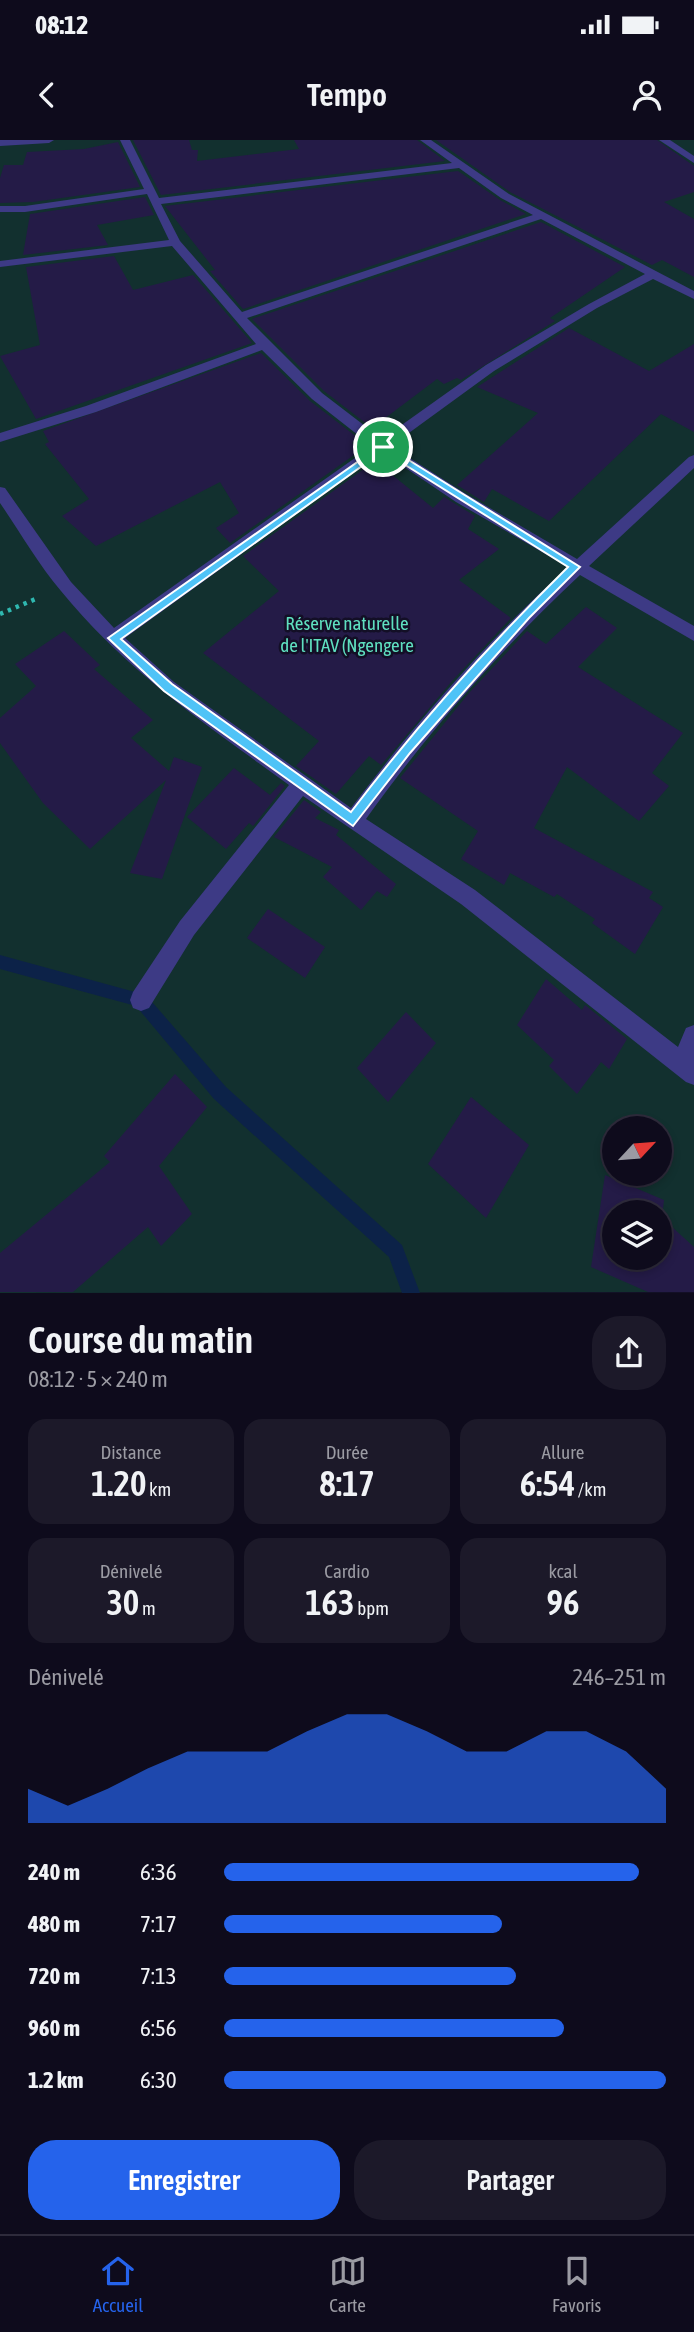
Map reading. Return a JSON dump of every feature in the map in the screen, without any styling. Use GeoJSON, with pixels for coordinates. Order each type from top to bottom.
{"type":"FeatureCollection","features":[{"type":"Feature","properties":{"kind":"street"},"geometry":{"type":"LineString","coordinates":[[0,143],[49,140]]}},
{"type":"Feature","properties":{"kind":"street"},"geometry":{"type":"LineString","coordinates":[[125,140],[175,242],[238,317],[317,396],[383,447],[575,567],[694,634]]}},
{"type":"Feature","properties":{"kind":"street"},"geometry":{"type":"LineString","coordinates":[[425,140],[505,196],[694,296]]}},
{"type":"Feature","properties":{"kind":"street"},"geometry":{"type":"LineString","coordinates":[[664,140],[694,160]]}},
{"type":"Feature","properties":{"kind":"street"},"geometry":{"type":"LineString","coordinates":[[0,209],[152,197],[459,165]]}},
{"type":"Feature","properties":{"kind":"street"},"geometry":{"type":"LineString","coordinates":[[238,317],[544,215]]}},
{"type":"Feature","properties":{"kind":"street"},"geometry":{"type":"LineString","coordinates":[[0,264],[175,242]]}},
{"type":"Feature","properties":{"kind":"street"},"geometry":{"type":"LineString","coordinates":[[113,638],[383,447],[489,368],[593,306],[652,275]]}},
{"type":"Feature","properties":{"kind":"street"},"geometry":{"type":"LineString","coordinates":[[0,438],[91,409],[264,345]]}},
{"type":"Feature","properties":{"kind":"street"},"geometry":{"type":"LineString","coordinates":[[353,821],[406,749],[526,615],[694,460]]}},
{"type":"Feature","properties":{"kind":"street"},"geometry":{"type":"LineString","coordinates":[[0,492],[65,586],[113,638],[168,687],[353,821],[468,897],[688,1069],[694,1036]]}},
{"type":"Feature","properties":{"kind":"street"},"geometry":{"type":"LineString","coordinates":[[141,1000],[187,928],[301,784]]}},
{"type":"Feature","properties":{"kind":"path"},"geometry":{"type":"LineString","coordinates":[[0,614],[65,586]]}},
{"type":"Feature","properties":{"kind":"green space","name":"Réserve naturelle de l'ITAV (Ngengere"},"geometry":{"type":"Polygon","coordinates":[[[0,140],[694,140],[694,1292],[0,1293],[0,140]]]}},
{"type":"Feature","properties":{"kind":"building"},"geometry":{"type":"Polygon","coordinates":[[[133,140],[189,140],[192,150],[198,150],[197,161],[299,149],[294,140],[417,140],[445,161],[161,195],[133,140]]]}},
{"type":"Feature","properties":{"kind":"building"},"geometry":{"type":"Polygon","coordinates":[[[436,140],[657,140],[694,166],[694,192],[664,202],[694,219],[694,277],[662,260],[652,265],[510,192],[436,140]]]}},
{"type":"Feature","properties":{"kind":"building"},"geometry":{"type":"Polygon","coordinates":[[[118,142],[140,187],[33,202],[0,203],[0,178],[4,165],[23,165],[27,152],[84,149],[118,142]]]}},
{"type":"Feature","properties":{"kind":"building"},"geometry":{"type":"Polygon","coordinates":[[[458,171],[526,214],[243,309],[210,271],[215,270],[165,206],[458,171]]]}},
{"type":"Feature","properties":{"kind":"building"},"geometry":{"type":"Polygon","coordinates":[[[145,197],[154,215],[97,225],[108,245],[23,255],[30,214],[145,197]]]}},
{"type":"Feature","properties":{"kind":"building"},"geometry":{"type":"Polygon","coordinates":[[[541,222],[625,267],[550,318],[555,321],[461,380],[457,378],[444,384],[437,379],[372,428],[324,391],[252,319],[541,222]]]}},
{"type":"Feature","properties":{"kind":"building"},"geometry":{"type":"Polygon","coordinates":[[[114,256],[133,290],[193,275],[252,343],[36,419],[0,356],[40,345],[26,267],[114,256]]]}},
{"type":"Feature","properties":{"kind":"building"},"geometry":{"type":"Polygon","coordinates":[[[569,328],[649,371],[694,344],[694,432],[661,414],[549,521],[492,489],[484,502],[457,485],[538,413],[477,387],[569,328]]]}},
{"type":"Feature","properties":{"kind":"building"},"geometry":{"type":"Polygon","coordinates":[[[261,353],[310,401],[358,438],[352,443],[361,450],[230,543],[216,528],[239,513],[220,482],[96,546],[62,516],[89,499],[45,444],[49,442],[43,431],[261,353]]]}},
{"type":"Feature","properties":{"kind":"building"},"geometry":{"type":"Polygon","coordinates":[[[375,461],[433,508],[444,497],[475,516],[468,529],[499,549],[459,580],[511,618],[452,681],[381,765],[369,756],[336,794],[296,766],[319,741],[203,653],[279,591],[243,556],[375,461]]]}},
{"type":"Feature","properties":{"kind":"building"},"geometry":{"type":"Polygon","coordinates":[[[586,607],[617,628],[578,667],[683,733],[652,773],[669,786],[639,821],[567,767],[534,828],[653,892],[649,898],[663,907],[635,954],[592,923],[595,919],[557,894],[554,897],[510,873],[504,885],[461,859],[478,831],[400,778],[469,693],[527,631],[546,644],[586,607]]]}},
{"type":"Feature","properties":{"kind":"building"},"geometry":{"type":"Polygon","coordinates":[[[64,631],[100,665],[94,669],[153,720],[131,738],[169,771],[174,757],[202,767],[162,879],[130,873],[166,780],[90,849],[43,803],[0,743],[0,718],[36,686],[15,664],[64,631]]]}},
{"type":"Feature","properties":{"kind":"building"},"geometry":{"type":"Polygon","coordinates":[[[234,768],[270,795],[281,783],[285,786],[253,826],[249,823],[226,849],[187,817],[234,768]]]}},
{"type":"Feature","properties":{"kind":"building"},"geometry":{"type":"Polygon","coordinates":[[[304,800],[321,812],[315,818],[339,830],[336,835],[396,884],[387,897],[377,891],[361,910],[323,877],[332,867],[274,837],[304,800]]]}},
{"type":"Feature","properties":{"kind":"building"},"geometry":{"type":"Polygon","coordinates":[[[268,909],[325,947],[305,978],[247,938],[268,909]]]}},
{"type":"Feature","properties":{"kind":"building"},"geometry":{"type":"Polygon","coordinates":[[[546,979],[582,1010],[585,1005],[627,1039],[609,1069],[601,1062],[577,1094],[549,1066],[554,1060],[517,1025],[546,979]]]}},
{"type":"Feature","properties":{"kind":"building"},"geometry":{"type":"Polygon","coordinates":[[[406,1012],[436,1043],[388,1102],[357,1068],[406,1012]]]}},
{"type":"Feature","properties":{"kind":"building"},"geometry":{"type":"Polygon","coordinates":[[[175,1074],[207,1107],[159,1166],[192,1214],[161,1246],[148,1227],[73,1292],[0,1292],[0,1253],[110,1162],[104,1156],[175,1074]]]}},
{"type":"Feature","properties":{"kind":"building"},"geometry":{"type":"Polygon","coordinates":[[[471,1097],[529,1145],[486,1218],[428,1164],[471,1097]]]}},
{"type":"Feature","properties":{"kind":"building"},"geometry":{"type":"Polygon","coordinates":[[[603,1186],[631,1186],[664,1200],[602,1200],[602,1270],[672,1270],[672,1227],[694,1247],[694,1292],[648,1292],[591,1267],[603,1186]]]}},
{"type":"Feature","properties":{"kind":"waterway"},"geometry":{"type":"LineString","coordinates":[[0,962],[141,1000],[220,1093],[396,1251],[411,1293]]}},
{"type":"Feature","properties":{"kind":"route"},"geometry":{"type":"LineString","coordinates":[[383,447],[575,567],[526,615],[406,749],[353,821],[168,687],[113,638],[383,447]]}}]}
